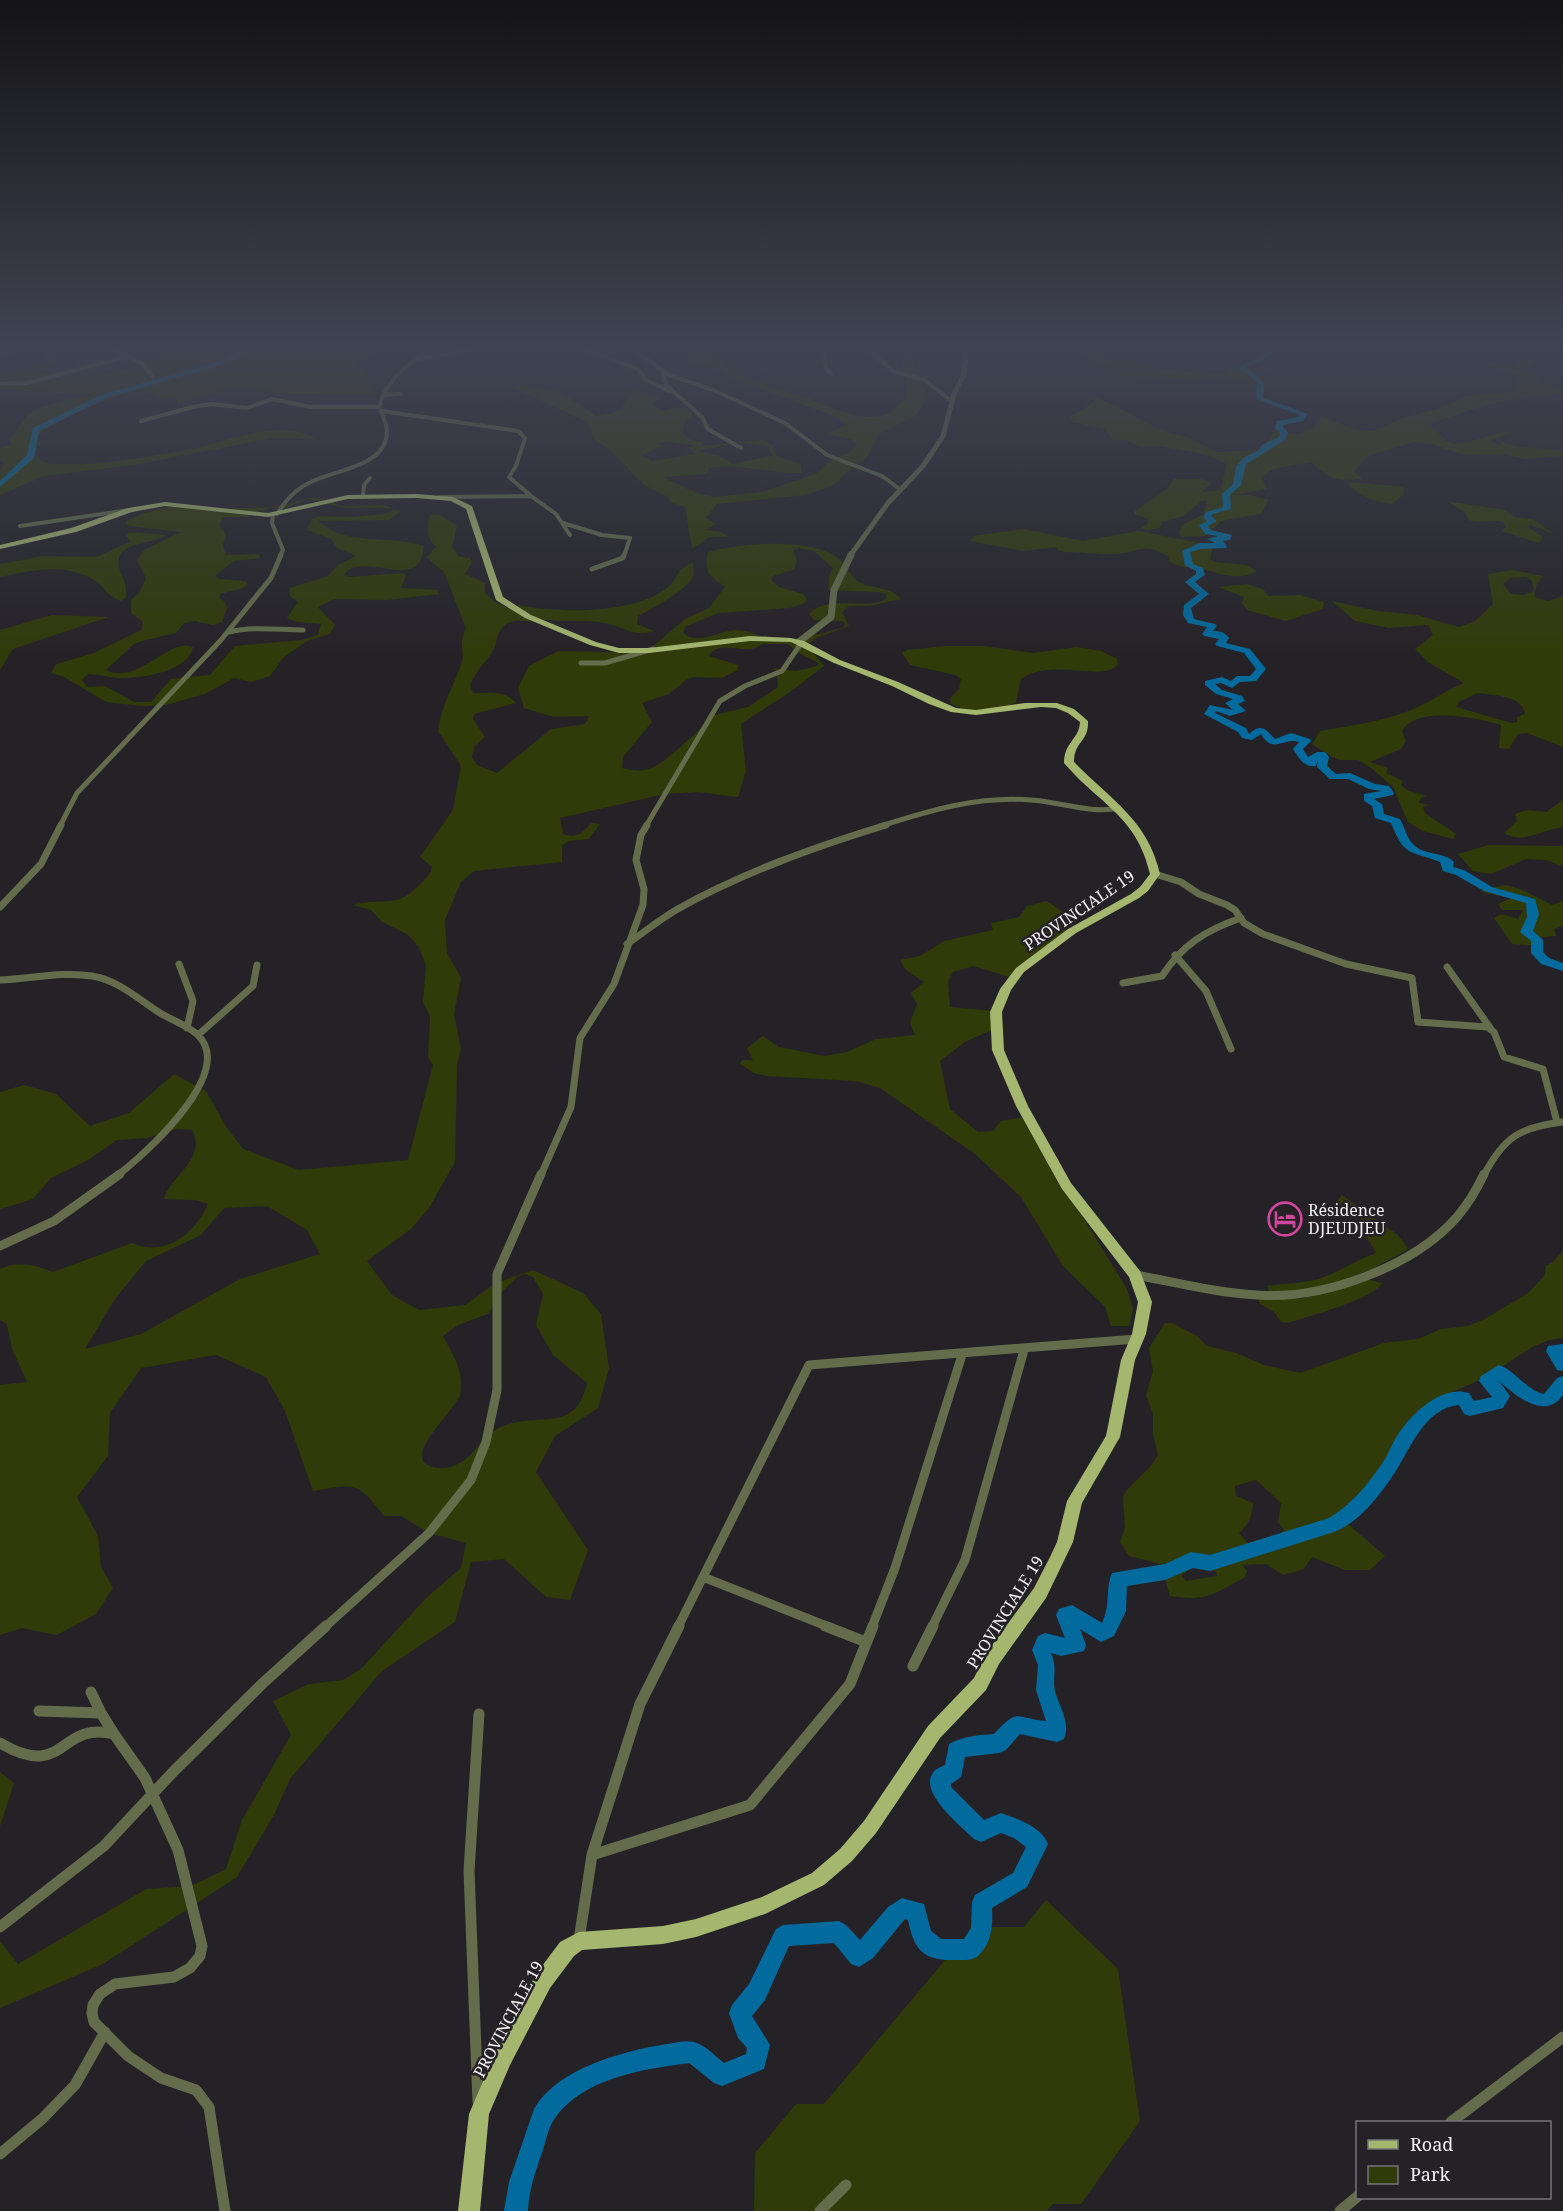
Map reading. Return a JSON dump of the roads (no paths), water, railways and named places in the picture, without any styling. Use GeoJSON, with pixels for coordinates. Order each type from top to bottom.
{"type":"FeatureCollection","features":[{"type":"Feature","properties":{"kind":"main road","name":"PROVINCIALE 19"},"geometry":{"type":"LineString","coordinates":[[0,547],[73,530],[131,510],[171,504],[275,515],[330,500],[363,495],[439,497],[458,500],[469,508],[498,596],[504,602],[541,622],[595,645],[621,650],[653,649],[722,640],[783,639],[801,642],[820,654],[902,687],[949,710],[980,713],[1030,704],[1055,707],[1075,713],[1084,721],[1085,729],[1069,751],[1067,759],[1089,783],[1119,808],[1142,834],[1153,859],[1155,874],[1144,889],[1118,907],[1072,931],[1020,970],[1006,989],[996,1012],[998,1050],[1022,1106],[1066,1186],[1134,1275],[1145,1302],[1128,1360],[1113,1437],[1076,1501],[1065,1542],[1040,1593],[993,1658],[980,1684],[934,1732],[870,1827],[846,1855],[818,1879],[765,1905],[696,1928],[663,1935],[579,1941],[567,1949],[543,1982],[503,2058],[479,2114],[469,2211]]}},
{"type":"Feature","properties":{"kind":"street"},"geometry":{"type":"LineString","coordinates":[[0,907],[41,864],[77,793],[227,632],[271,578],[282,554],[279,537],[272,523],[275,515],[287,500],[308,483],[360,464],[380,450]]}},
{"type":"Feature","properties":{"kind":"street"},"geometry":{"type":"LineString","coordinates":[[521,450],[516,466],[509,477],[545,505],[563,523],[570,535]]}},
{"type":"Feature","properties":{"kind":"street"},"geometry":{"type":"LineString","coordinates":[[821,450],[827,455],[882,476],[901,490]]}},
{"type":"Feature","properties":{"kind":"street"},"geometry":{"type":"LineString","coordinates":[[0,1927],[104,1846],[262,1684],[429,1533],[471,1480],[486,1442],[496,1390],[497,1274],[571,1107],[580,1038],[614,984],[645,897],[636,855],[641,835],[651,813],[720,701],[745,686],[782,671],[801,642],[831,617],[834,590],[853,551],[888,503],[932,450]]}},
{"type":"Feature","properties":{"kind":"street"},"geometry":{"type":"LineString","coordinates":[[363,495],[364,485],[370,478]]}},
{"type":"Feature","properties":{"kind":"street"},"geometry":{"type":"LineString","coordinates":[[439,497],[531,496]]}},
{"type":"Feature","properties":{"kind":"street"},"geometry":{"type":"LineString","coordinates":[[20,525],[108,511],[131,510]]}},
{"type":"Feature","properties":{"kind":"street"},"geometry":{"type":"LineString","coordinates":[[563,523],[602,535],[630,538],[623,558],[592,569]]}},
{"type":"Feature","properties":{"kind":"street"},"geometry":{"type":"LineString","coordinates":[[227,632],[250,627],[261,630],[303,630]]}},
{"type":"Feature","properties":{"kind":"street"},"geometry":{"type":"LineString","coordinates":[[581,663],[605,663],[653,649]]}},
{"type":"Feature","properties":{"kind":"street"},"geometry":{"type":"LineString","coordinates":[[627,944],[676,910],[742,879],[825,844],[929,811],[977,801],[1004,799],[1033,800],[1103,811],[1119,808]]}},
{"type":"Feature","properties":{"kind":"street"},"geometry":{"type":"LineString","coordinates":[[1155,874],[1181,882],[1199,894],[1235,910],[1250,927],[1263,934],[1346,964],[1412,978],[1417,988],[1414,1010],[1418,1022],[1491,1029]]}},
{"type":"Feature","properties":{"kind":"street"},"geometry":{"type":"LineString","coordinates":[[1124,983],[1162,976],[1175,955],[1206,930],[1241,918]]}},
{"type":"Feature","properties":{"kind":"street"},"geometry":{"type":"LineString","coordinates":[[1175,955],[1206,991],[1231,1049]]}},
{"type":"Feature","properties":{"kind":"street"},"geometry":{"type":"LineString","coordinates":[[179,964],[193,1001],[187,1028]]}},
{"type":"Feature","properties":{"kind":"street"},"geometry":{"type":"LineString","coordinates":[[198,1035],[253,986],[257,965]]}},
{"type":"Feature","properties":{"kind":"street"},"geometry":{"type":"LineString","coordinates":[[1134,1275],[1206,1289],[1273,1296],[1304,1294],[1356,1278],[1408,1254],[1458,1216],[1498,1148],[1505,1141],[1519,1132],[1560,1122],[1543,1069],[1504,1057],[1491,1029],[1447,966]]}},
{"type":"Feature","properties":{"kind":"street"},"geometry":{"type":"LineString","coordinates":[[0,980],[69,975],[111,981],[148,1007],[198,1035],[207,1050],[206,1070],[177,1121],[136,1161],[56,1220],[0,1246]]}},
{"type":"Feature","properties":{"kind":"street"},"geometry":{"type":"LineString","coordinates":[[579,1941],[592,1855],[640,1704],[809,1365],[1024,1350],[1136,1339]]}},
{"type":"Feature","properties":{"kind":"street"},"geometry":{"type":"LineString","coordinates":[[914,1666],[965,1560],[1024,1350]]}},
{"type":"Feature","properties":{"kind":"street"},"geometry":{"type":"LineString","coordinates":[[592,1855],[750,1805],[850,1684],[894,1568],[962,1354]]}},
{"type":"Feature","properties":{"kind":"street"},"geometry":{"type":"LineString","coordinates":[[704,1577],[866,1642]]}},
{"type":"Feature","properties":{"kind":"street"},"geometry":{"type":"LineString","coordinates":[[91,1692],[114,1734],[145,1778],[151,1796],[183,1863],[202,1946],[200,1956],[190,1968],[174,1977],[157,1981],[125,1982],[100,1994],[93,2005],[94,2022],[143,2068],[177,2085],[196,2090],[209,2107],[225,2211]]}},
{"type":"Feature","properties":{"kind":"street"},"geometry":{"type":"LineString","coordinates":[[39,1711],[101,1713]]}},
{"type":"Feature","properties":{"kind":"street"},"geometry":{"type":"LineString","coordinates":[[479,2114],[469,1871],[480,1713]]}},
{"type":"Feature","properties":{"kind":"street"},"geometry":{"type":"LineString","coordinates":[[0,1743],[23,1756],[42,1758],[54,1754],[86,1731],[98,1730],[114,1734]]}},
{"type":"Feature","properties":{"kind":"street"},"geometry":{"type":"LineString","coordinates":[[0,2154],[42,2119],[75,2085],[105,2032]]}},
{"type":"Feature","properties":{"kind":"street"},"geometry":{"type":"LineString","coordinates":[[1452,2121],[1563,2037]]}},
{"type":"Feature","properties":{"kind":"street"},"geometry":{"type":"LineString","coordinates":[[820,2211],[846,2185]]}},
{"type":"Feature","properties":{"kind":"street"},"geometry":{"type":"LineString","coordinates":[[1340,2211],[1356,2198]]}},
{"type":"Feature","properties":{"kind":"waterway"},"geometry":{"type":"LineString","coordinates":[[0,485],[31,456],[32,450]]}},
{"type":"Feature","properties":{"kind":"waterway"},"geometry":{"type":"LineString","coordinates":[[1263,450],[1242,463],[1237,485],[1226,494],[1227,509],[1210,512],[1207,517],[1213,521],[1203,525],[1208,532],[1228,535],[1227,538],[1211,539],[1223,546],[1200,546],[1186,551],[1189,565],[1200,570],[1201,575],[1189,582],[1205,594],[1187,607],[1187,615],[1191,621],[1212,626],[1207,634],[1219,634],[1224,638],[1220,644],[1247,651],[1261,669],[1253,679],[1237,679],[1232,685],[1222,680],[1208,683],[1219,692],[1239,698],[1240,701],[1230,703],[1241,711],[1230,713],[1213,707],[1209,714],[1242,730],[1246,736],[1252,737],[1257,732],[1264,731],[1274,742],[1291,736],[1306,741],[1298,749],[1305,760],[1312,764],[1313,758],[1321,754],[1324,757],[1322,767],[1334,777],[1350,776],[1373,787],[1385,788],[1389,793],[1368,796],[1369,801],[1377,804],[1379,816],[1396,821],[1404,840],[1411,849],[1448,862],[1447,869],[1460,872],[1488,889],[1531,901],[1533,917],[1526,932],[1537,940],[1537,953],[1545,961],[1563,967]]}},
{"type":"Feature","properties":{"kind":"waterway"},"geometry":{"type":"LineString","coordinates":[[1563,1350],[1554,1351],[1563,1365]]}},
{"type":"Feature","properties":{"kind":"waterway"},"geometry":{"type":"LineString","coordinates":[[516,2211],[520,2182],[543,2117],[549,2107],[579,2083],[615,2067],[673,2054],[692,2052],[722,2075],[756,2061],[759,2045],[746,2030],[740,2013],[757,1992],[783,1936],[839,1932],[859,1956],[902,1908],[917,1911],[922,1937],[937,1950],[970,1949],[982,1931],[982,1902],[1020,1880],[1038,1844],[1020,1830],[1001,1823],[981,1832],[942,1792],[940,1779],[954,1770],[956,1751],[965,1746],[999,1743],[1016,1724],[1057,1732],[1054,1712],[1045,1690],[1047,1665],[1041,1650],[1045,1642],[1061,1647],[1077,1645],[1065,1615],[1072,1613],[1101,1633],[1108,1630],[1117,1611],[1118,1579],[1165,1572],[1191,1560],[1210,1563],[1334,1524],[1349,1514],[1369,1494],[1389,1468],[1404,1439],[1430,1411],[1454,1399],[1463,1398],[1470,1409],[1497,1403],[1502,1396],[1487,1381],[1499,1372],[1523,1392],[1538,1399],[1552,1398],[1563,1383]]}},
{"type":"Feature","properties":{"kind":"place","name":"Résidence DJEUDJEU"},"geometry":{"type":"Point","coordinates":[1285,1219]}}]}
